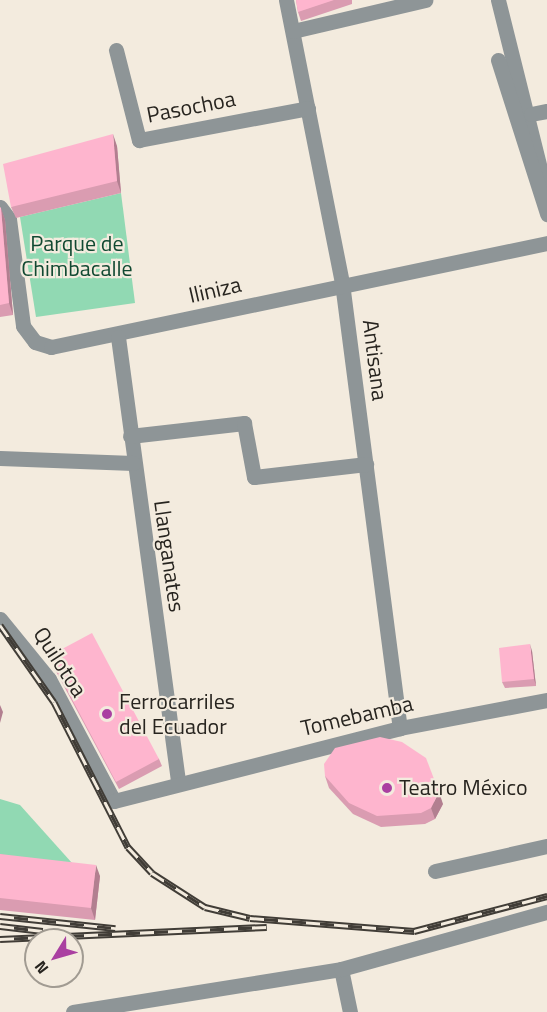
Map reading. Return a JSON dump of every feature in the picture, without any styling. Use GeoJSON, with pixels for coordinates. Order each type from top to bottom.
{"type":"FeatureCollection","features":[{"type":"Feature","properties":{"kind":"street","name":"Antisana"},"geometry":{"type":"LineString","coordinates":[[286,0],[342,283],[400,729]]}},
{"type":"Feature","properties":{"kind":"street"},"geometry":{"type":"LineString","coordinates":[[293,31],[425,0]]}},
{"type":"Feature","properties":{"kind":"street"},"geometry":{"type":"LineString","coordinates":[[498,0],[531,114],[547,197]]}},
{"type":"Feature","properties":{"kind":"street","name":"Pasochoa"},"geometry":{"type":"LineString","coordinates":[[116,50],[139,140],[308,108]]}},
{"type":"Feature","properties":{"kind":"street"},"geometry":{"type":"LineString","coordinates":[[498,60],[547,214]]}},
{"type":"Feature","properties":{"kind":"street"},"geometry":{"type":"LineString","coordinates":[[531,114],[547,111]]}},
{"type":"Feature","properties":{"kind":"street","name":"Iliniza"},"geometry":{"type":"LineString","coordinates":[[0,207],[9,219],[23,326],[35,342],[51,347],[118,337],[342,283],[547,243]]}},
{"type":"Feature","properties":{"kind":"street","name":"Llanganates"},"geometry":{"type":"LineString","coordinates":[[118,337],[133,463],[178,782]]}},
{"type":"Feature","properties":{"kind":"street"},"geometry":{"type":"LineString","coordinates":[[130,436],[244,423],[254,477],[366,464]]}},
{"type":"Feature","properties":{"kind":"street"},"geometry":{"type":"LineString","coordinates":[[0,459],[133,463]]}},
{"type":"Feature","properties":{"kind":"street","name":"Quilotoa"},"geometry":{"type":"LineString","coordinates":[[0,619],[49,679],[110,797],[118,801],[178,782]]}},
{"type":"Feature","properties":{"kind":"street","name":"Tomebamba"},"geometry":{"type":"LineString","coordinates":[[178,782],[400,729],[547,700]]}},
{"type":"Feature","properties":{"kind":"street"},"geometry":{"type":"LineString","coordinates":[[435,871],[547,846]]}},
{"type":"Feature","properties":{"kind":"street"},"geometry":{"type":"LineString","coordinates":[[73,1012],[340,969],[547,912]]}},
{"type":"Feature","properties":{"kind":"street"},"geometry":{"type":"LineString","coordinates":[[340,969],[350,1012]]}},
{"type":"Feature","properties":{"kind":"green space","name":"Parque de Chimbacalle"},"geometry":{"type":"Polygon","coordinates":[[[121,193],[135,303],[36,317],[20,217],[121,193]]]}},
{"type":"Feature","properties":{"kind":"green space"},"geometry":{"type":"Polygon","coordinates":[[[0,799],[20,805],[72,863],[0,856],[0,799]]]}},
{"type":"Feature","properties":{"kind":"building"},"geometry":{"type":"Polygon","coordinates":[[[296,0],[334,0],[298,12],[296,0]]]}},
{"type":"Feature","properties":{"kind":"building"},"geometry":{"type":"Polygon","coordinates":[[[113,134],[117,181],[11,207],[3,164],[113,134]]]}},
{"type":"Feature","properties":{"kind":"building"},"geometry":{"type":"Polygon","coordinates":[[[0,207],[9,303],[0,305],[0,207]]]}},
{"type":"Feature","properties":{"kind":"building","name":"Ferrocarriles del Ecuador"},"geometry":{"type":"Polygon","coordinates":[[[92,633],[159,759],[116,782],[49,656],[92,633]]]}},
{"type":"Feature","properties":{"kind":"building"},"geometry":{"type":"Polygon","coordinates":[[[530,644],[534,679],[502,682],[499,648],[530,644]]]}},
{"type":"Feature","properties":{"kind":"building"},"geometry":{"type":"Polygon","coordinates":[[[380,737],[402,742],[426,758],[439,792],[431,808],[421,813],[377,816],[349,803],[325,776],[324,764],[335,748],[380,737]]]}},
{"type":"Feature","properties":{"kind":"building"},"geometry":{"type":"Polygon","coordinates":[[[0,854],[96,865],[91,908],[0,898],[0,854]]]}},
{"type":"Feature","properties":{"kind":"railway"},"geometry":{"type":"LineString","coordinates":[[0,625],[54,702],[128,847],[152,873],[205,907],[250,918],[414,931],[547,896]]}},
{"type":"Feature","properties":{"kind":"railway"},"geometry":{"type":"LineString","coordinates":[[0,916],[115,928]]}},
{"type":"Feature","properties":{"kind":"railway"},"geometry":{"type":"LineString","coordinates":[[0,926],[24,929]]}},
{"type":"Feature","properties":{"kind":"railway"},"geometry":{"type":"LineString","coordinates":[[0,939],[267,927]]}},
{"type":"Feature","properties":{"kind":"place","name":"Ferrocarriles del Ecuador"},"geometry":{"type":"Point","coordinates":[107,714]}},
{"type":"Feature","properties":{"kind":"place","name":"Teatro México"},"geometry":{"type":"Point","coordinates":[387,788]}}]}
